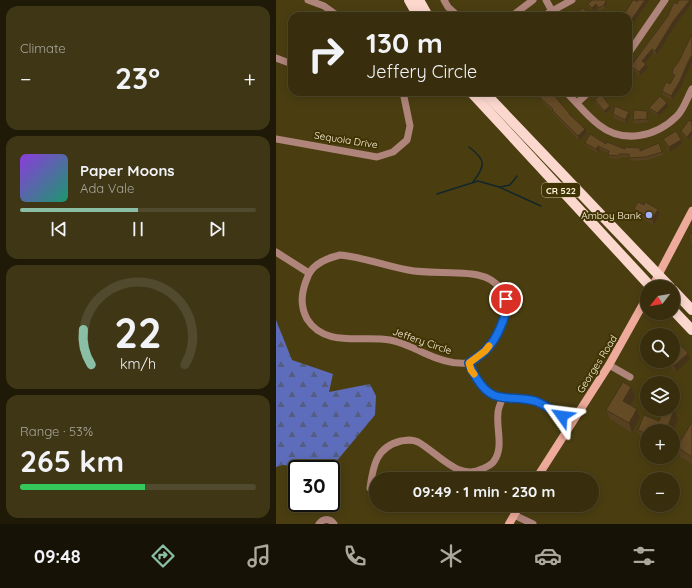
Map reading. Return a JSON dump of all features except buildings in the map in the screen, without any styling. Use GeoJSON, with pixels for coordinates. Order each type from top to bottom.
{"type":"FeatureCollection","features":[{"type":"Feature","properties":{"kind":"main road"},"geometry":{"type":"LineString","coordinates":[[409,0],[416,12]]}},
{"type":"Feature","properties":{"kind":"main road"},"geometry":{"type":"LineString","coordinates":[[419,0],[426,12]]}},
{"type":"Feature","properties":{"kind":"main road","name":"CR 522"},"geometry":{"type":"LineString","coordinates":[[475,96],[646,280]]}},
{"type":"Feature","properties":{"kind":"main road","name":"CR 522"},"geometry":{"type":"LineString","coordinates":[[488,96],[664,280]]}},
{"type":"Feature","properties":{"kind":"main road"},"geometry":{"type":"LineString","coordinates":[[680,297],[692,310]]}},
{"type":"Feature","properties":{"kind":"main road"},"geometry":{"type":"LineString","coordinates":[[680,317],[692,330]]}},
{"type":"Feature","properties":{"kind":"street"},"geometry":{"type":"LineString","coordinates":[[308,0],[324,6],[332,12]]}},
{"type":"Feature","properties":{"kind":"street"},"geometry":{"type":"LineString","coordinates":[[444,0],[448,7],[454,12]]}},
{"type":"Feature","properties":{"kind":"street"},"geometry":{"type":"LineString","coordinates":[[518,12],[534,0]]}},
{"type":"Feature","properties":{"kind":"street"},"geometry":{"type":"LineString","coordinates":[[546,0],[552,11],[572,0]]}},
{"type":"Feature","properties":{"kind":"street"},"geometry":{"type":"LineString","coordinates":[[632,48],[665,0]]}},
{"type":"Feature","properties":{"kind":"street"},"geometry":{"type":"LineString","coordinates":[[276,58],[288,62]]}},
{"type":"Feature","properties":{"kind":"street"},"geometry":{"type":"LineString","coordinates":[[570,96],[599,125],[608,131],[621,135],[637,136],[648,134],[661,128],[676,116],[681,110],[692,89]]}},
{"type":"Feature","properties":{"kind":"street","name":"Sequoia Drive"},"geometry":{"type":"LineString","coordinates":[[276,139],[377,157],[393,152],[407,140],[410,126],[404,96]]}},
{"type":"Feature","properties":{"kind":"street"},"geometry":{"type":"LineString","coordinates":[[577,103],[584,96]]}},
{"type":"Feature","properties":{"kind":"street"},"geometry":{"type":"LineString","coordinates":[[656,280],[692,211]]}},
{"type":"Feature","properties":{"kind":"street"},"geometry":{"type":"LineString","coordinates":[[276,252],[309,273],[316,265],[326,259],[340,255],[352,256],[409,270],[478,274],[492,281],[503,290],[507,304],[506,313],[493,341],[485,351],[469,363],[471,370],[482,387],[489,394],[502,398],[518,398],[536,402],[546,406],[572,422]]}},
{"type":"Feature","properties":{"kind":"street","name":"Jeffery Circle"},"geometry":{"type":"LineString","coordinates":[[309,273],[302,297],[303,309],[309,323],[324,335],[342,339],[374,338],[390,340],[399,342],[444,361],[469,363]]}},
{"type":"Feature","properties":{"kind":"street","name":"Georges Road"},"geometry":{"type":"LineString","coordinates":[[540,472],[609,365],[640,310]]}},
{"type":"Feature","properties":{"kind":"street"},"geometry":{"type":"LineString","coordinates":[[609,365],[630,377]]}},
{"type":"Feature","properties":{"kind":"street"},"geometry":{"type":"LineString","coordinates":[[474,472],[488,467],[494,462],[498,454],[498,413],[502,398]]}},
{"type":"Feature","properties":{"kind":"street"},"geometry":{"type":"LineString","coordinates":[[373,472],[378,457],[384,448],[391,444],[409,440],[418,442],[460,471],[464,472]]}},
{"type":"Feature","properties":{"kind":"street"},"geometry":{"type":"LineString","coordinates":[[510,524],[516,512]]}},
{"type":"Feature","properties":{"kind":"street"},"geometry":{"type":"LineString","coordinates":[[514,515],[532,524]]}},
{"type":"Feature","properties":{"kind":"street"},"geometry":{"type":"LineString","coordinates":[[319,524],[321,521],[327,519],[334,524]]}},
{"type":"Feature","properties":{"kind":"green space"},"geometry":{"type":"Polygon","coordinates":[[[276,320],[292,360],[333,374],[329,392],[370,384],[376,396],[375,415],[338,460],[288,460],[288,465],[276,467],[276,320]]]}},
{"type":"Feature","properties":{"kind":"waterway"},"geometry":{"type":"LineString","coordinates":[[469,147],[479,156],[482,163],[482,167],[473,182]]}},
{"type":"Feature","properties":{"kind":"waterway"},"geometry":{"type":"LineString","coordinates":[[500,187],[510,185],[517,176]]}},
{"type":"Feature","properties":{"kind":"waterway"},"geometry":{"type":"LineString","coordinates":[[437,194],[478,181],[499,187],[541,206]]}},
{"type":"Feature","properties":{"kind":"slow traffic"},"geometry":{"type":"LineString","coordinates":[[474,374],[469,363],[485,351],[489,346]]}},
{"type":"Feature","properties":{"kind":"place","name":"Amboy Bank"},"geometry":{"type":"Point","coordinates":[649,215]}},
{"type":"Feature","properties":{"kind":"route"},"geometry":{"type":"LineString","coordinates":[[506,299],[506,313],[493,341],[485,351],[469,363],[471,370],[482,387],[489,394],[502,398],[518,398],[536,402],[546,406],[562,416]]}}]}
